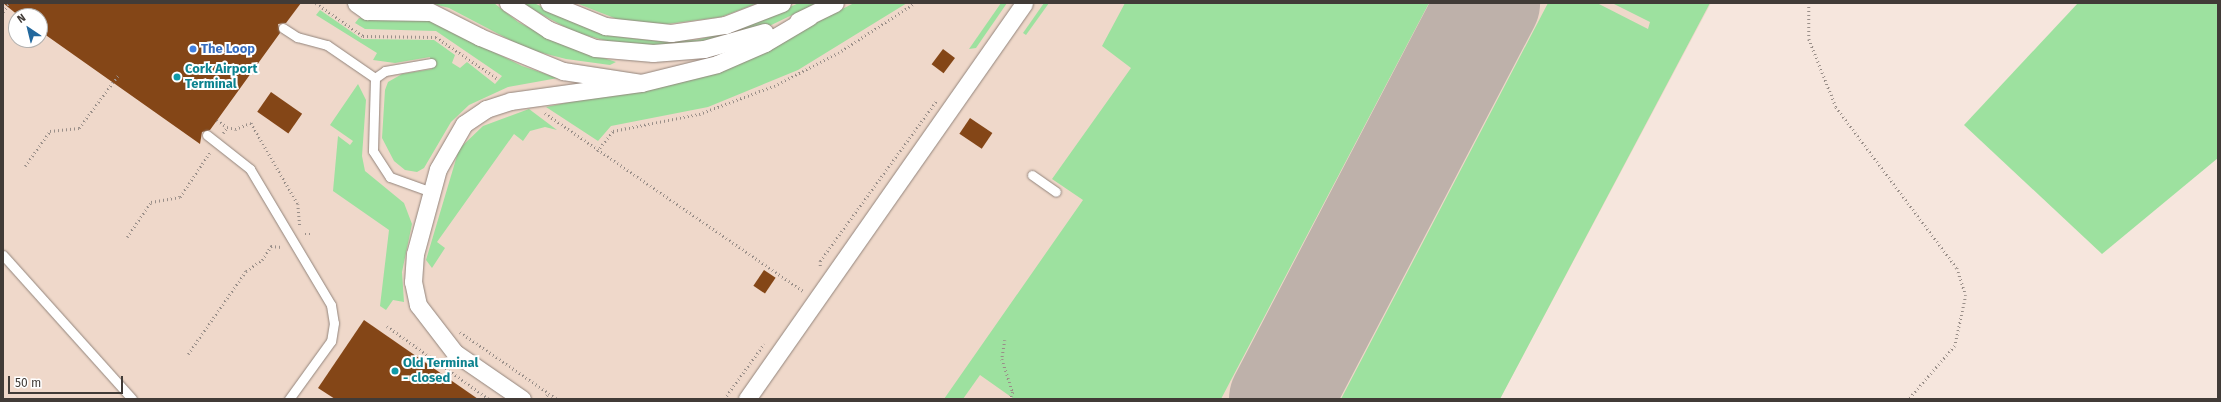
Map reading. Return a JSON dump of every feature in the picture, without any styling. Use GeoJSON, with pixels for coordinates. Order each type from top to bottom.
{"type":"FeatureCollection","features":[{"type":"Feature","properties":{"kind":"street"},"geometry":{"type":"LineString","coordinates":[[356,3],[367,11],[430,12]]}},
{"type":"Feature","properties":{"kind":"street"},"geometry":{"type":"LineString","coordinates":[[413,3],[430,12],[563,70],[641,83]]}},
{"type":"Feature","properties":{"kind":"street"},"geometry":{"type":"LineString","coordinates":[[508,3],[550,30],[595,48],[653,53],[704,49],[809,17]]}},
{"type":"Feature","properties":{"kind":"street"},"geometry":{"type":"LineString","coordinates":[[549,3],[605,26],[659,33],[725,25],[782,3]]}},
{"type":"Feature","properties":{"kind":"street"},"geometry":{"type":"LineString","coordinates":[[522,399],[455,353],[418,305],[413,282],[414,254],[432,192],[449,146],[464,124],[486,109],[511,101],[641,83],[717,64],[765,43],[835,3]]}},
{"type":"Feature","properties":{"kind":"street"},"geometry":{"type":"LineString","coordinates":[[747,399],[1024,3]]}},
{"type":"Feature","properties":{"kind":"lane"},"geometry":{"type":"LineString","coordinates":[[283,28],[297,37],[327,45],[375,78]]}},
{"type":"Feature","properties":{"kind":"lane"},"geometry":{"type":"LineString","coordinates":[[375,78],[385,72],[431,63]]}},
{"type":"Feature","properties":{"kind":"lane"},"geometry":{"type":"LineString","coordinates":[[375,78],[373,151],[390,177],[432,192]]}},
{"type":"Feature","properties":{"kind":"lane"},"geometry":{"type":"LineString","coordinates":[[207,135],[250,169],[331,306],[334,332],[289,399]]}},
{"type":"Feature","properties":{"kind":"lane"},"geometry":{"type":"LineString","coordinates":[[1032,175],[1056,192]]}},
{"type":"Feature","properties":{"kind":"lane"},"geometry":{"type":"LineString","coordinates":[[3,255],[132,399]]}},
{"type":"Feature","properties":{"kind":"path"},"geometry":{"type":"LineString","coordinates":[[3,12],[9,3]]}},
{"type":"Feature","properties":{"kind":"path"},"geometry":{"type":"LineString","coordinates":[[316,3],[363,36],[436,37],[498,79]]}},
{"type":"Feature","properties":{"kind":"path"},"geometry":{"type":"LineString","coordinates":[[597,151],[613,130],[644,123],[699,114],[774,86],[838,53],[914,3]]}},
{"type":"Feature","properties":{"kind":"path"},"geometry":{"type":"LineString","coordinates":[[1809,3],[1809,39],[1836,107],[1957,268],[1966,295],[1955,346],[1909,399]]}},
{"type":"Feature","properties":{"kind":"path"},"geometry":{"type":"LineString","coordinates":[[25,166],[50,131],[79,128],[119,74]]}},
{"type":"Feature","properties":{"kind":"path"},"geometry":{"type":"LineString","coordinates":[[540,109],[597,151],[808,294]]}},
{"type":"Feature","properties":{"kind":"path"},"geometry":{"type":"LineString","coordinates":[[217,120],[235,129],[251,123],[298,204],[299,225],[306,236]]}},
{"type":"Feature","properties":{"kind":"path"},"geometry":{"type":"LineString","coordinates":[[127,238],[151,202],[180,197],[227,126]]}},
{"type":"Feature","properties":{"kind":"path"},"geometry":{"type":"LineString","coordinates":[[188,354],[246,271],[262,260],[271,246],[288,247],[306,236],[313,234]]}},
{"type":"Feature","properties":{"kind":"path"},"geometry":{"type":"LineString","coordinates":[[387,326],[489,399]]}},
{"type":"Feature","properties":{"kind":"path"},"geometry":{"type":"LineString","coordinates":[[452,326],[557,399]]}},
{"type":"Feature","properties":{"kind":"path"},"geometry":{"type":"LineString","coordinates":[[1005,340],[1002,359],[1013,392],[1010,399]]}},
{"type":"Feature","properties":{"kind":"path"},"geometry":{"type":"LineString","coordinates":[[544,399],[548,393]]}},
{"type":"Feature","properties":{"kind":"shaded area"},"geometry":{"type":"Polygon","coordinates":[[[3,3],[1711,3],[1500,399],[3,399],[3,3]]]}},
{"type":"Feature","properties":{"kind":"green space"},"geometry":{"type":"Polygon","coordinates":[[[430,3],[494,3],[518,22],[561,44],[616,62],[610,65],[566,59],[527,49],[449,8],[430,3]]]}},
{"type":"Feature","properties":{"kind":"green space"},"geometry":{"type":"Polygon","coordinates":[[[521,3],[534,3],[585,27],[622,37],[659,41],[696,40],[736,30],[799,3],[817,3],[755,33],[657,48],[607,41],[574,32],[521,3]]]}},
{"type":"Feature","properties":{"kind":"green space"},"geometry":{"type":"Polygon","coordinates":[[[576,3],[758,3],[721,17],[667,24],[622,21],[576,3]]]}},
{"type":"Feature","properties":{"kind":"green space"},"geometry":{"type":"Polygon","coordinates":[[[854,3],[907,3],[798,70],[708,107],[611,126],[598,141],[546,107],[623,91],[792,35],[854,3]]]}},
{"type":"Feature","properties":{"kind":"green space"},"geometry":{"type":"Polygon","coordinates":[[[1001,3],[1007,3],[976,48],[969,49],[1001,3]]]}},
{"type":"Feature","properties":{"kind":"green space"},"geometry":{"type":"Polygon","coordinates":[[[1044,3],[1049,3],[1026,35],[1023,33],[1044,3]]]}},
{"type":"Feature","properties":{"kind":"green space"},"geometry":{"type":"Polygon","coordinates":[[[1125,3],[1429,3],[1221,399],[1014,399],[980,375],[963,399],[944,399],[1083,200],[1052,179],[1131,68],[1102,46],[1125,3]]]}},
{"type":"Feature","properties":{"kind":"green space"},"geometry":{"type":"Polygon","coordinates":[[[1548,3],[1597,3],[1648,29],[1650,22],[1612,3],[1710,3],[1500,399],[1341,399],[1548,3]]]}},
{"type":"Feature","properties":{"kind":"green space"},"geometry":{"type":"Polygon","coordinates":[[[2078,3],[2218,3],[2218,158],[2102,254],[1964,125],[2078,3]]]}},
{"type":"Feature","properties":{"kind":"green space"},"geometry":{"type":"Polygon","coordinates":[[[320,10],[362,39],[434,40],[455,55],[452,63],[460,68],[467,62],[495,84],[502,76],[436,31],[365,29],[355,23],[359,18],[431,21],[522,66],[558,78],[508,87],[469,105],[451,122],[424,168],[417,172],[405,170],[394,161],[382,138],[385,90],[388,82],[402,74],[432,69],[430,57],[395,63],[373,60],[377,53],[316,15],[320,10]]]}},
{"type":"Feature","properties":{"kind":"green space"},"geometry":{"type":"Polygon","coordinates":[[[358,84],[366,100],[362,156],[365,171],[404,203],[412,224],[402,272],[404,302],[393,300],[386,310],[380,306],[389,230],[333,191],[338,136],[350,145],[353,141],[330,125],[358,84]]]}},
{"type":"Feature","properties":{"kind":"green space"},"geometry":{"type":"Polygon","coordinates":[[[529,109],[557,130],[545,127],[530,131],[523,141],[514,134],[437,242],[445,248],[432,268],[426,260],[459,149],[483,126],[529,109]]]}},
{"type":"Feature","properties":{"kind":"building","name":"Cork Airport Terminal"},"geometry":{"type":"Polygon","coordinates":[[[3,3],[301,3],[286,23],[278,24],[280,33],[210,130],[202,132],[200,144],[48,37],[48,8],[9,8],[3,3]]]}},
{"type":"Feature","properties":{"kind":"building"},"geometry":{"type":"Polygon","coordinates":[[[943,49],[955,58],[944,73],[932,64],[943,49]]]}},
{"type":"Feature","properties":{"kind":"building"},"geometry":{"type":"Polygon","coordinates":[[[271,92],[302,114],[288,133],[257,112],[271,92]]]}},
{"type":"Feature","properties":{"kind":"building"},"geometry":{"type":"Polygon","coordinates":[[[970,118],[992,133],[982,149],[959,134],[970,118]]]}},
{"type":"Feature","properties":{"kind":"building"},"geometry":{"type":"Polygon","coordinates":[[[764,270],[776,278],[765,294],[753,286],[764,270]]]}},
{"type":"Feature","properties":{"kind":"building","name":"Old Terminal - closed"},"geometry":{"type":"Polygon","coordinates":[[[364,320],[478,399],[335,399],[318,388],[364,320]]]}},
{"type":"Feature","properties":{"kind":"runway"},"geometry":{"type":"LineString","coordinates":[[1281,399],[1488,3]]}},
{"type":"Feature","properties":{"kind":"place","name":"The Loop"},"geometry":{"type":"Point","coordinates":[193,49]}},
{"type":"Feature","properties":{"kind":"place","name":"Cork Airport Terminal"},"geometry":{"type":"Point","coordinates":[177,77]}},
{"type":"Feature","properties":{"kind":"place","name":"Old Terminal - closed"},"geometry":{"type":"Point","coordinates":[395,371]}}]}
